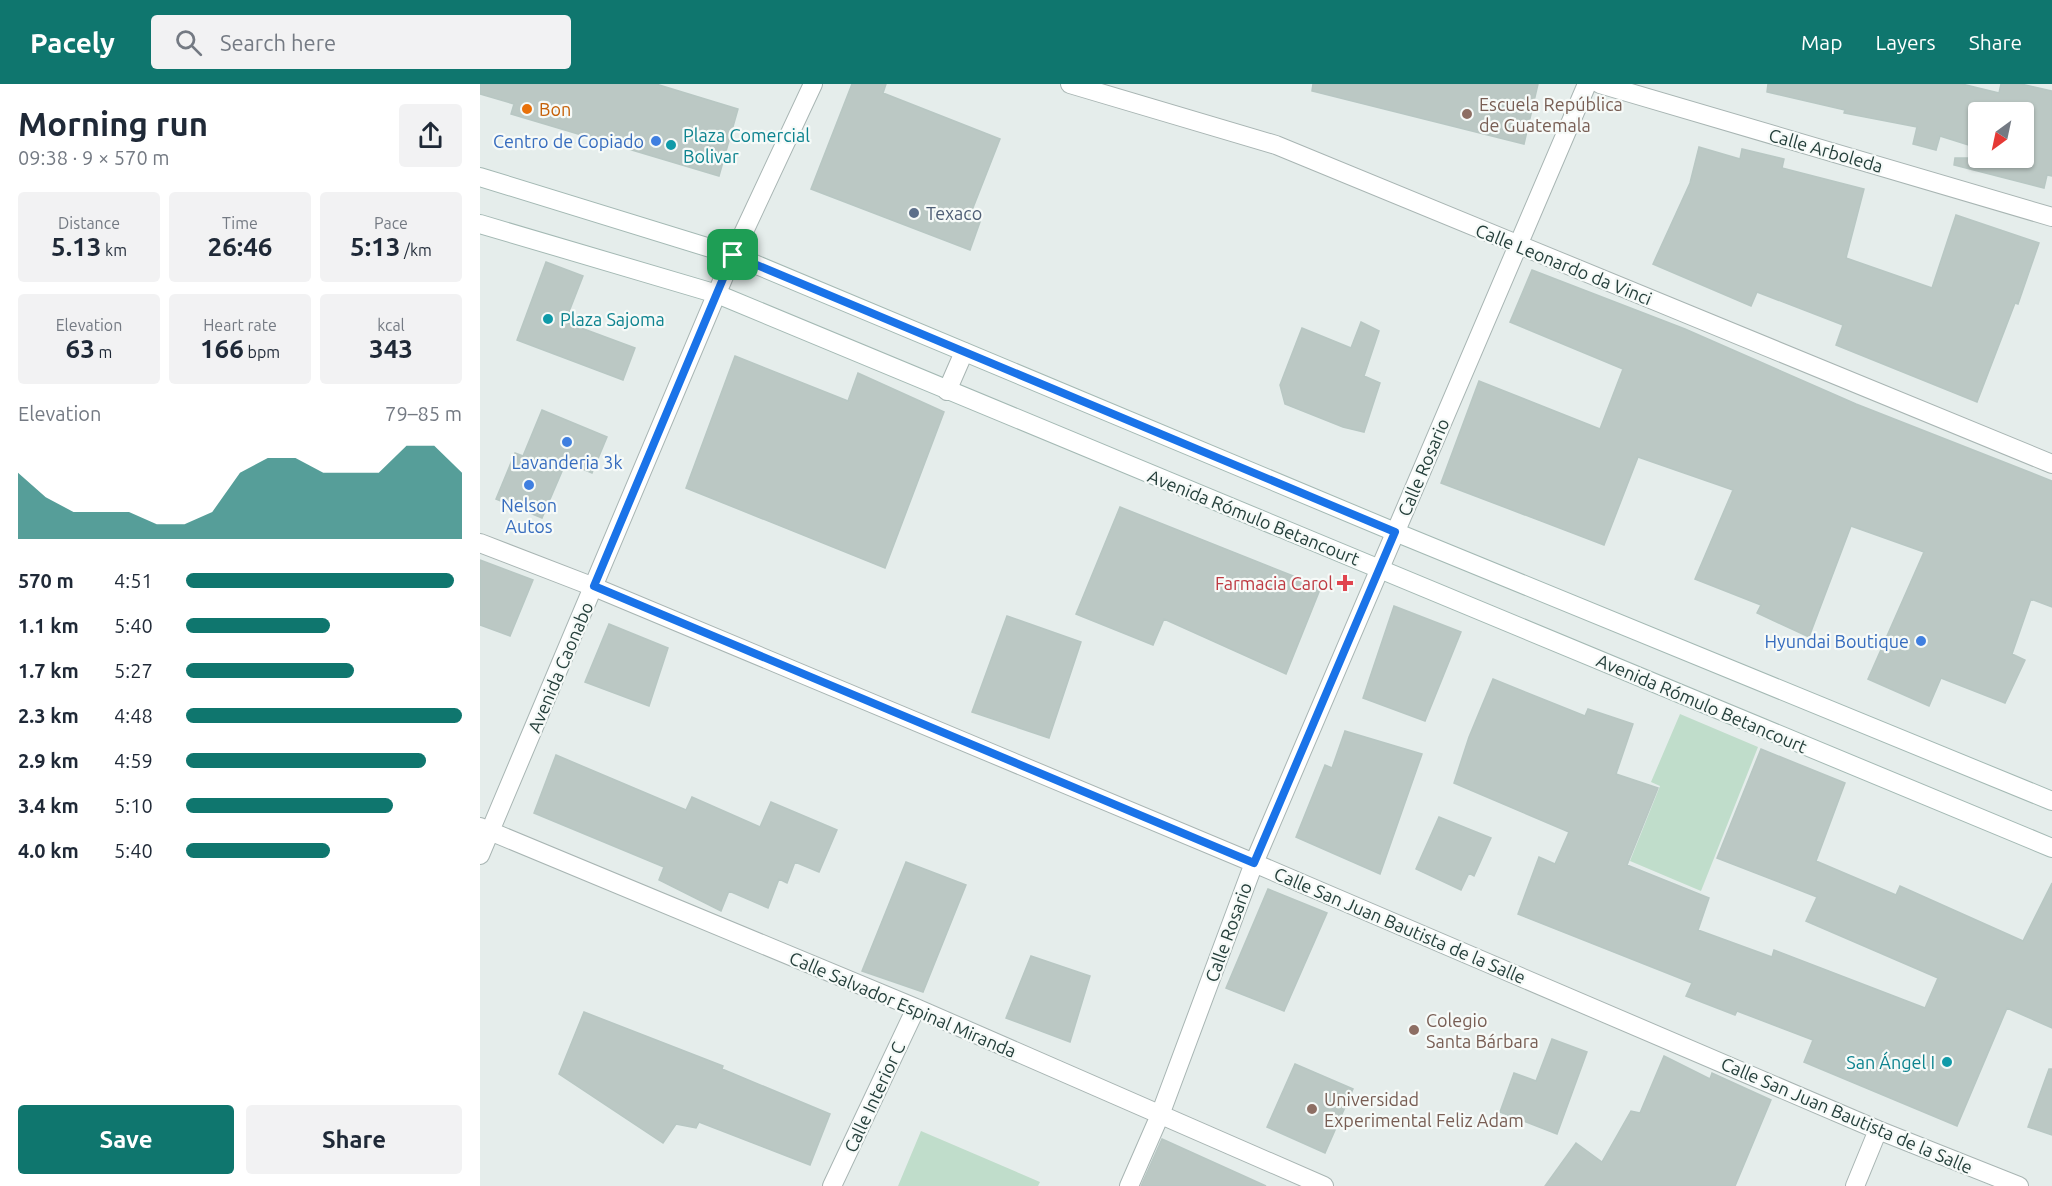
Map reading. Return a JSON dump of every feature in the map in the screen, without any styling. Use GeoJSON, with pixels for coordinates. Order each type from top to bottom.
{"type":"FeatureCollection","features":[{"type":"Feature","properties":{"kind":"street","name":"Avenida Caonabo"},"geometry":{"type":"LineString","coordinates":[[480,855],[485,830],[594,586],[733,255],[813,84]]}},
{"type":"Feature","properties":{"kind":"street","name":"Calle Leonardo da Vinci"},"geometry":{"type":"LineString","coordinates":[[1070,84],[1276,145],[2052,464]]}},
{"type":"Feature","properties":{"kind":"street","name":"Calle Rosario"},"geometry":{"type":"LineString","coordinates":[[1129,1186],[1160,1114],[1254,863],[1587,84]]}},
{"type":"Feature","properties":{"kind":"street","name":"Calle Arboleda"},"geometry":{"type":"LineString","coordinates":[[1600,84],[2052,217]]}},
{"type":"Feature","properties":{"kind":"street"},"geometry":{"type":"LineString","coordinates":[[480,177],[733,255],[1395,532],[2052,801]]}},
{"type":"Feature","properties":{"kind":"street","name":"Avenida Rómulo Betancourt"},"geometry":{"type":"LineString","coordinates":[[480,224],[717,294],[946,392],[2052,848]]}},
{"type":"Feature","properties":{"kind":"street"},"geometry":{"type":"LineString","coordinates":[[946,392],[964,352]]}},
{"type":"Feature","properties":{"kind":"street","name":"Calle San Juan Bautista de la Salle"},"geometry":{"type":"LineString","coordinates":[[480,543],[594,586],[1254,863],[1878,1130],[2019,1186]]}},
{"type":"Feature","properties":{"kind":"street","name":"Calle Salvador Espinal Miranda"},"geometry":{"type":"LineString","coordinates":[[485,830],[916,1008],[1324,1186]]}},
{"type":"Feature","properties":{"kind":"street","name":"Calle Interior C"},"geometry":{"type":"LineString","coordinates":[[832,1186],[916,1008]]}},
{"type":"Feature","properties":{"kind":"street"},"geometry":{"type":"LineString","coordinates":[[1855,1186],[1878,1130]]}},
{"type":"Feature","properties":{"kind":"green space"},"geometry":{"type":"Polygon","coordinates":[[[1680,714],[1758,747],[1701,891],[1630,861],[1660,786],[1651,782],[1680,714]]]}},
{"type":"Feature","properties":{"kind":"green space"},"geometry":{"type":"Polygon","coordinates":[[[921,1131],[1040,1182],[1038,1186],[898,1186],[921,1131]]]}},
{"type":"Feature","properties":{"kind":"building","name":"Plaza Comercial Bolivar"},"geometry":{"type":"Polygon","coordinates":[[[480,84],[656,84],[738,109],[719,176],[511,114],[514,104],[480,94],[480,84]]]}},
{"type":"Feature","properties":{"kind":"building"},"geometry":{"type":"Polygon","coordinates":[[[852,84],[886,84],[883,93],[1000,139],[969,218],[980,222],[970,250],[811,189],[852,84]]]}},
{"type":"Feature","properties":{"kind":"building","name":"Escuela República de Guatemala"},"geometry":{"type":"Polygon","coordinates":[[[1313,84],[1538,84],[1524,144],[1312,91],[1313,84]]]}},
{"type":"Feature","properties":{"kind":"building"},"geometry":{"type":"Polygon","coordinates":[[[1768,84],[1962,84],[1999,93],[2001,84],[2021,84],[2052,91],[2052,176],[2047,175],[2044,188],[1954,165],[1955,158],[1968,158],[1968,168],[2034,168],[2034,102],[1968,102],[1968,145],[1940,136],[1936,150],[1913,144],[1917,127],[1844,113],[1845,110],[1767,92],[1768,84]]]}},
{"type":"Feature","properties":{"kind":"building"},"geometry":{"type":"Polygon","coordinates":[[[1699,147],[1740,159],[1742,149],[1784,159],[1782,168],[1864,189],[1846,258],[1932,288],[1956,215],[2039,243],[2018,304],[2015,303],[1977,402],[1836,345],[1843,325],[1757,292],[1751,306],[1653,264],[1690,183],[1699,147]]]}},
{"type":"Feature","properties":{"kind":"building","name":"Plaza Sajoma"},"geometry":{"type":"Polygon","coordinates":[[[546,262],[583,276],[565,322],[635,348],[623,380],[517,340],[546,262]]]}},
{"type":"Feature","properties":{"kind":"building"},"geometry":{"type":"Polygon","coordinates":[[[1532,270],[1685,329],[1856,404],[2052,481],[2052,607],[2031,599],[2012,654],[2025,660],[2005,703],[1941,678],[1929,706],[1868,679],[1924,552],[1851,526],[1809,637],[1757,613],[1761,605],[1695,579],[1733,490],[1638,457],[1604,545],[1441,483],[1479,381],[1600,429],[1623,369],[1510,322],[1532,270]]]}},
{"type":"Feature","properties":{"kind":"building"},"geometry":{"type":"Polygon","coordinates":[[[1361,322],[1379,331],[1364,376],[1380,383],[1364,432],[1343,427],[1285,404],[1280,385],[1302,328],[1351,348],[1361,322]]]}},
{"type":"Feature","properties":{"kind":"building"},"geometry":{"type":"Polygon","coordinates":[[[735,356],[848,401],[858,373],[944,412],[885,568],[686,488],[735,356]]]}},
{"type":"Feature","properties":{"kind":"building"},"geometry":{"type":"Polygon","coordinates":[[[542,410],[607,437],[592,473],[566,462],[542,518],[496,499],[515,453],[523,456],[542,410]]]}},
{"type":"Feature","properties":{"kind":"building"},"geometry":{"type":"Polygon","coordinates":[[[1120,507],[1321,587],[1286,674],[1164,619],[1153,645],[1076,614],[1120,507]]]}},
{"type":"Feature","properties":{"kind":"building"},"geometry":{"type":"Polygon","coordinates":[[[480,560],[533,580],[510,636],[480,625],[480,560]]]}},
{"type":"Feature","properties":{"kind":"building"},"geometry":{"type":"Polygon","coordinates":[[[1394,606],[1461,632],[1425,721],[1363,698],[1394,606]]]}},
{"type":"Feature","properties":{"kind":"building"},"geometry":{"type":"Polygon","coordinates":[[[1007,616],[1081,642],[1049,738],[972,712],[1007,616]]]}},
{"type":"Feature","properties":{"kind":"building"},"geometry":{"type":"Polygon","coordinates":[[[609,624],[668,648],[649,706],[585,682],[609,624]]]}},
{"type":"Feature","properties":{"kind":"building"},"geometry":{"type":"Polygon","coordinates":[[[1493,679],[1585,716],[1588,709],[1633,724],[1616,774],[1658,788],[1627,865],[1709,898],[1698,930],[1772,957],[1774,950],[1925,1008],[1938,978],[1806,921],[1817,897],[1717,858],[1761,749],[1845,783],[1816,861],[1896,895],[1900,886],[2023,941],[2052,883],[2052,1028],[2007,1008],[1957,1126],[1804,1062],[1813,1040],[1737,1011],[1735,1015],[1686,996],[1692,983],[1518,914],[1539,857],[1555,864],[1569,832],[1454,783],[1469,737],[1493,679]]]}},
{"type":"Feature","properties":{"kind":"building"},"geometry":{"type":"Polygon","coordinates":[[[1345,731],[1422,754],[1380,874],[1296,837],[1325,765],[1332,768],[1345,731]]]}},
{"type":"Feature","properties":{"kind":"building"},"geometry":{"type":"Polygon","coordinates":[[[556,755],[686,810],[692,797],[760,827],[771,802],[837,830],[819,872],[795,862],[787,883],[779,879],[768,908],[729,891],[721,911],[659,880],[664,867],[534,813],[556,755]]]}},
{"type":"Feature","properties":{"kind":"building"},"geometry":{"type":"Polygon","coordinates":[[[1439,817],[1491,838],[1474,876],[1469,873],[1461,890],[1416,869],[1439,817]]]}},
{"type":"Feature","properties":{"kind":"building"},"geometry":{"type":"Polygon","coordinates":[[[906,862],[966,885],[923,992],[862,971],[906,862]]]}},
{"type":"Feature","properties":{"kind":"building"},"geometry":{"type":"Polygon","coordinates":[[[1268,889],[1327,913],[1284,1011],[1226,988],[1268,889]]]}},
{"type":"Feature","properties":{"kind":"building"},"geometry":{"type":"Polygon","coordinates":[[[1031,956],[1090,976],[1070,1042],[1006,1018],[1031,956]]]}},
{"type":"Feature","properties":{"kind":"building"},"geometry":{"type":"Polygon","coordinates":[[[584,1012],[723,1066],[722,1069],[830,1114],[810,1165],[699,1122],[696,1128],[676,1124],[663,1143],[559,1074],[584,1012]]]}},
{"type":"Feature","properties":{"kind":"building"},"geometry":{"type":"Polygon","coordinates":[[[1552,1039],[1587,1052],[1557,1134],[1500,1112],[1514,1073],[1536,1081],[1552,1039]]]}},
{"type":"Feature","properties":{"kind":"building"},"geometry":{"type":"Polygon","coordinates":[[[1664,1056],[1710,1079],[1712,1073],[1771,1100],[1735,1186],[1545,1186],[1576,1143],[1602,1162],[1631,1111],[1640,1113],[1664,1056]]]}},
{"type":"Feature","properties":{"kind":"building"},"geometry":{"type":"Polygon","coordinates":[[[1295,1064],[1353,1089],[1325,1153],[1267,1127],[1295,1064]]]}},
{"type":"Feature","properties":{"kind":"building"},"geometry":{"type":"Polygon","coordinates":[[[2049,1069],[2052,1069],[2052,1135],[2028,1127],[2049,1069]]]}},
{"type":"Feature","properties":{"kind":"building"},"geometry":{"type":"Polygon","coordinates":[[[1162,1139],[1266,1186],[1141,1186],[1162,1139]]]}},
{"type":"Feature","properties":{"kind":"place","name":"Bon"},"geometry":{"type":"Point","coordinates":[527,109]}},
{"type":"Feature","properties":{"kind":"place","name":"Escuela República de Guatemala"},"geometry":{"type":"Point","coordinates":[1467,114]}},
{"type":"Feature","properties":{"kind":"place","name":"Centro de Copiado"},"geometry":{"type":"Point","coordinates":[656,141]}},
{"type":"Feature","properties":{"kind":"place","name":"Plaza Comercial Bolivar"},"geometry":{"type":"Point","coordinates":[671,145]}},
{"type":"Feature","properties":{"kind":"place","name":"Texaco"},"geometry":{"type":"Point","coordinates":[914,213]}},
{"type":"Feature","properties":{"kind":"place","name":"Plaza Sajoma"},"geometry":{"type":"Point","coordinates":[548,319]}},
{"type":"Feature","properties":{"kind":"place","name":"Lavanderia 3k"},"geometry":{"type":"Point","coordinates":[567,442]}},
{"type":"Feature","properties":{"kind":"place","name":"Nelson Autos"},"geometry":{"type":"Point","coordinates":[529,485]}},
{"type":"Feature","properties":{"kind":"place","name":"Farmacia Carol"},"geometry":{"type":"Point","coordinates":[1345,583]}},
{"type":"Feature","properties":{"kind":"place","name":"Hyundai Boutique"},"geometry":{"type":"Point","coordinates":[1921,641]}},
{"type":"Feature","properties":{"kind":"place","name":"Colegio Santa Bárbara"},"geometry":{"type":"Point","coordinates":[1414,1030]}},
{"type":"Feature","properties":{"kind":"place","name":"San Ángel I"},"geometry":{"type":"Point","coordinates":[1947,1062]}},
{"type":"Feature","properties":{"kind":"place","name":"Universidad Experimental Feliz Adam"},"geometry":{"type":"Point","coordinates":[1312,1109]}},
{"type":"Feature","properties":{"kind":"route"},"geometry":{"type":"LineString","coordinates":[[733,255],[1395,532],[1254,863],[594,586],[733,255]]}}]}
